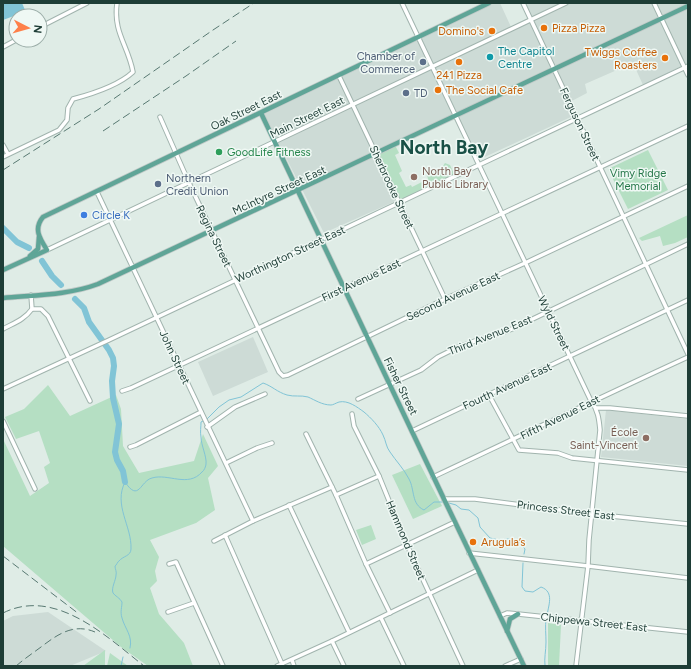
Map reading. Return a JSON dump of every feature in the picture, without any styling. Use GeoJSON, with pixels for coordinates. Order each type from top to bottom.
{"type":"FeatureCollection","features":[{"type":"Feature","properties":{"kind":"main road","name":"Oak Street East"},"geometry":{"type":"LineString","coordinates":[[27,259],[38,249],[39,236],[37,230],[39,222],[43,217],[489,3]]}},
{"type":"Feature","properties":{"kind":"main road","name":"McIntyre Street East"},"geometry":{"type":"LineString","coordinates":[[3,298],[85,289],[377,154],[688,6]]}},
{"type":"Feature","properties":{"kind":"main road","name":"Fisher Street"},"geometry":{"type":"LineString","coordinates":[[261,113],[524,666]]}},
{"type":"Feature","properties":{"kind":"main road"},"geometry":{"type":"LineString","coordinates":[[39,236],[47,250]]}},
{"type":"Feature","properties":{"kind":"main road","name":"Main Street East"},"geometry":{"type":"LineString","coordinates":[[3,270],[47,250]]}},
{"type":"Feature","properties":{"kind":"main road"},"geometry":{"type":"LineString","coordinates":[[508,631],[510,619],[518,614]]}},
{"type":"Feature","properties":{"kind":"street"},"geometry":{"type":"LineString","coordinates":[[48,23],[87,3]]}},
{"type":"Feature","properties":{"kind":"street"},"geometry":{"type":"LineString","coordinates":[[3,157],[59,130],[67,120],[68,108],[73,99],[86,96],[120,81],[133,72],[117,27],[115,15],[117,3]]}},
{"type":"Feature","properties":{"kind":"street","name":"Wyld Street"},"geometry":{"type":"LineString","coordinates":[[402,3],[600,419],[598,460],[589,540],[588,566],[580,621],[576,666]]}},
{"type":"Feature","properties":{"kind":"street","name":"Ferguson Street"},"geometry":{"type":"LineString","coordinates":[[523,3],[688,356]]}},
{"type":"Feature","properties":{"kind":"street","name":"Main Street East"},"geometry":{"type":"LineString","coordinates":[[47,250],[566,3]]}},
{"type":"Feature","properties":{"kind":"street"},"geometry":{"type":"LineString","coordinates":[[654,3],[686,67],[688,75]]}},
{"type":"Feature","properties":{"kind":"street","name":"Worthington Street East"},"geometry":{"type":"LineString","coordinates":[[3,389],[686,67]]}},
{"type":"Feature","properties":{"kind":"street","name":"Sherbrooke Street"},"geometry":{"type":"LineString","coordinates":[[339,76],[445,299]]}},
{"type":"Feature","properties":{"kind":"street","name":"Regina Street"},"geometry":{"type":"LineString","coordinates":[[160,117],[189,183],[282,376]]}},
{"type":"Feature","properties":{"kind":"street","name":"First Avenue East"},"geometry":{"type":"LineString","coordinates":[[122,391],[344,289],[688,126]]}},
{"type":"Feature","properties":{"kind":"street"},"geometry":{"type":"LineString","coordinates":[[3,145],[8,154]]}},
{"type":"Feature","properties":{"kind":"street","name":"Second Avenue East"},"geometry":{"type":"LineString","coordinates":[[282,376],[688,186]]}},
{"type":"Feature","properties":{"kind":"street","name":"John Street"},"geometry":{"type":"LineString","coordinates":[[97,192],[202,413],[207,427],[226,462],[253,521]]}},
{"type":"Feature","properties":{"kind":"street","name":"Third Avenue East"},"geometry":{"type":"LineString","coordinates":[[358,399],[421,370],[438,357],[456,348],[512,329],[688,244]]}},
{"type":"Feature","properties":{"kind":"street"},"geometry":{"type":"LineString","coordinates":[[3,329],[22,320],[32,309],[31,295]]}},
{"type":"Feature","properties":{"kind":"street","name":"Fourth Avenue East"},"geometry":{"type":"LineString","coordinates":[[412,431],[688,300]]}},
{"type":"Feature","properties":{"kind":"street"},"geometry":{"type":"LineString","coordinates":[[32,309],[41,309],[48,316],[90,401]]}},
{"type":"Feature","properties":{"kind":"street","name":"Fifth Avenue East"},"geometry":{"type":"LineString","coordinates":[[433,477],[688,356]]}},
{"type":"Feature","properties":{"kind":"street"},"geometry":{"type":"LineString","coordinates":[[207,427],[235,407],[265,394]]}},
{"type":"Feature","properties":{"kind":"street"},"geometry":{"type":"LineString","coordinates":[[489,395],[519,450],[558,453],[572,458],[688,470]]}},
{"type":"Feature","properties":{"kind":"street"},"geometry":{"type":"LineString","coordinates":[[596,408],[610,408],[688,416]]}},
{"type":"Feature","properties":{"kind":"street"},"geometry":{"type":"LineString","coordinates":[[130,447],[136,446],[202,413]]}},
{"type":"Feature","properties":{"kind":"street","name":"Hammond Street"},"geometry":{"type":"LineString","coordinates":[[352,414],[354,426],[463,666]]}},
{"type":"Feature","properties":{"kind":"street"},"geometry":{"type":"LineString","coordinates":[[3,421],[35,489]]}},
{"type":"Feature","properties":{"kind":"street"},"geometry":{"type":"LineString","coordinates":[[306,434],[332,486],[366,564],[390,613]]}},
{"type":"Feature","properties":{"kind":"street"},"geometry":{"type":"LineString","coordinates":[[226,462],[272,443]]}},
{"type":"Feature","properties":{"kind":"street"},"geometry":{"type":"LineString","coordinates":[[336,495],[378,476]]}},
{"type":"Feature","properties":{"kind":"street"},"geometry":{"type":"LineString","coordinates":[[214,541],[253,521],[332,486]]}},
{"type":"Feature","properties":{"kind":"street","name":"Princess Street East"},"geometry":{"type":"LineString","coordinates":[[444,500],[475,499],[592,514],[688,524]]}},
{"type":"Feature","properties":{"kind":"street"},"geometry":{"type":"LineString","coordinates":[[289,505],[349,632]]}},
{"type":"Feature","properties":{"kind":"street"},"geometry":{"type":"LineString","coordinates":[[366,564],[455,522]]}},
{"type":"Feature","properties":{"kind":"street"},"geometry":{"type":"LineString","coordinates":[[225,535],[282,664]]}},
{"type":"Feature","properties":{"kind":"street"},"geometry":{"type":"LineString","coordinates":[[469,553],[688,578]]}},
{"type":"Feature","properties":{"kind":"street"},"geometry":{"type":"LineString","coordinates":[[170,564],[176,562],[223,666]]}},
{"type":"Feature","properties":{"kind":"street"},"geometry":{"type":"LineString","coordinates":[[277,666],[381,618],[478,570]]}},
{"type":"Feature","properties":{"kind":"street"},"geometry":{"type":"LineString","coordinates":[[168,612],[181,606],[194,603]]}},
{"type":"Feature","properties":{"kind":"street","name":"Chippewa Street East"},"geometry":{"type":"LineString","coordinates":[[500,616],[506,613],[518,614],[688,632]]}},
{"type":"Feature","properties":{"kind":"street"},"geometry":{"type":"LineString","coordinates":[[381,618],[404,666]]}},
{"type":"Feature","properties":{"kind":"street"},"geometry":{"type":"LineString","coordinates":[[688,627],[688,632]]}},
{"type":"Feature","properties":{"kind":"street"},"geometry":{"type":"LineString","coordinates":[[332,641],[344,666]]}},
{"type":"Feature","properties":{"kind":"street"},"geometry":{"type":"LineString","coordinates":[[505,666],[520,659]]}},
{"type":"Feature","properties":{"kind":"street"},"geometry":{"type":"LineString","coordinates":[[292,660],[294,666]]}},
{"type":"Feature","properties":{"kind":"shaded area"},"geometry":{"type":"Polygon","coordinates":[[[493,3],[500,3],[511,27],[531,17],[526,3],[688,3],[688,63],[643,85],[633,63],[585,84],[587,93],[568,103],[573,116],[476,161],[455,116],[377,154],[398,200],[324,233],[264,114],[493,3]]]}},
{"type":"Feature","properties":{"kind":"shaded area"},"geometry":{"type":"Polygon","coordinates":[[[253,337],[268,372],[213,396],[198,362],[253,337]]]}},
{"type":"Feature","properties":{"kind":"shaded area","name":"École Saint-Vincent"},"geometry":{"type":"Polygon","coordinates":[[[606,410],[688,419],[688,466],[601,457],[606,410]]]}},
{"type":"Feature","properties":{"kind":"shaded area"},"geometry":{"type":"Polygon","coordinates":[[[48,612],[106,651],[70,666],[3,666],[3,621],[13,616],[48,612]]]}},
{"type":"Feature","properties":{"kind":"green space"},"geometry":{"type":"Polygon","coordinates":[[[395,145],[399,153],[395,155],[402,171],[399,173],[406,187],[411,185],[412,187],[428,179],[427,175],[437,175],[445,163],[450,165],[455,176],[399,203],[377,154],[395,145]]]}},
{"type":"Feature","properties":{"kind":"green space","name":"Vimy Ridge Memorial"},"geometry":{"type":"Polygon","coordinates":[[[648,150],[668,190],[628,209],[608,169],[648,150]]]}},
{"type":"Feature","properties":{"kind":"green space"},"geometry":{"type":"Polygon","coordinates":[[[688,215],[688,237],[675,243],[663,246],[660,236],[642,241],[639,238],[688,215]]]}},
{"type":"Feature","properties":{"kind":"green space"},"geometry":{"type":"Polygon","coordinates":[[[48,385],[70,416],[116,395],[121,409],[123,446],[139,473],[194,461],[203,434],[218,466],[208,478],[215,510],[196,523],[150,540],[159,557],[155,571],[157,581],[150,588],[159,614],[184,643],[193,666],[148,666],[121,647],[3,546],[3,439],[30,496],[49,483],[44,467],[50,463],[39,431],[16,439],[5,417],[24,409],[48,385]]]}},
{"type":"Feature","properties":{"kind":"green space"},"geometry":{"type":"Polygon","coordinates":[[[420,464],[442,506],[413,519],[392,475],[420,464]]]}},
{"type":"Feature","properties":{"kind":"green space"},"geometry":{"type":"Polygon","coordinates":[[[371,525],[376,539],[362,545],[356,530],[371,525]]]}},
{"type":"Feature","properties":{"kind":"green space"},"geometry":{"type":"Polygon","coordinates":[[[548,623],[561,625],[559,666],[548,666],[548,623]]]}},
{"type":"Feature","properties":{"kind":"green space"},"geometry":{"type":"Polygon","coordinates":[[[105,650],[105,666],[83,666],[105,650]]]}},
{"type":"Feature","properties":{"kind":"green space"},"geometry":{"type":"Polygon","coordinates":[[[110,653],[128,666],[107,666],[110,653]]]}},
{"type":"Feature","properties":{"kind":"water"},"geometry":{"type":"Polygon","coordinates":[[[3,3],[22,3],[24,8],[8,8],[8,18],[3,20],[3,3]]]}},
{"type":"Feature","properties":{"kind":"waterway"},"geometry":{"type":"LineString","coordinates":[[3,228],[17,242],[29,248]]}},
{"type":"Feature","properties":{"kind":"waterway"},"geometry":{"type":"LineString","coordinates":[[42,261],[52,276],[61,285]]}},
{"type":"Feature","properties":{"kind":"waterway"},"geometry":{"type":"LineString","coordinates":[[75,299],[84,308],[89,322],[113,358],[113,398],[119,424],[115,452],[117,460],[123,471],[125,482]]}},
{"type":"Feature","properties":{"kind":"waterway"},"geometry":{"type":"LineString","coordinates":[[125,482],[133,491],[137,491],[152,478],[165,477],[184,480],[196,477],[203,471],[206,464],[206,458],[201,440],[201,422],[207,419],[219,407],[229,400],[241,397],[263,383],[287,395],[308,397],[328,405],[339,402],[352,404],[364,412],[377,425],[389,450],[409,479],[417,504],[424,510],[434,502],[444,502]]}},
{"type":"Feature","properties":{"kind":"waterway"},"geometry":{"type":"LineString","coordinates":[[125,482],[121,499],[131,540],[131,551],[115,566],[116,574],[113,593],[122,602],[121,616],[130,636],[130,648]]}},
{"type":"Feature","properties":{"kind":"waterway"},"geometry":{"type":"LineString","coordinates":[[449,503],[456,505],[461,509],[469,510],[478,518],[480,527],[490,538],[518,541],[525,549],[524,554]]}},
{"type":"Feature","properties":{"kind":"waterway"},"geometry":{"type":"LineString","coordinates":[[523,563],[522,587],[525,591],[533,592],[541,587],[548,592],[550,600],[547,616]]}},
{"type":"Feature","properties":{"kind":"waterway"},"geometry":{"type":"LineString","coordinates":[[545,666],[546,619]]}},
{"type":"Feature","properties":{"kind":"waterway"},"geometry":{"type":"LineString","coordinates":[[121,666],[123,657]]}},
{"type":"Feature","properties":{"kind":"railway"},"geometry":{"type":"LineString","coordinates":[[3,170],[99,109],[254,3]]}},
{"type":"Feature","properties":{"kind":"railway"},"geometry":{"type":"LineString","coordinates":[[103,131],[236,41]]}},
{"type":"Feature","properties":{"kind":"railway"},"geometry":{"type":"LineString","coordinates":[[3,556],[79,614]]}},
{"type":"Feature","properties":{"kind":"railway"},"geometry":{"type":"LineString","coordinates":[[3,613],[22,607],[42,606],[60,610],[79,618],[96,629],[144,666]]}},
{"type":"Feature","properties":{"kind":"railway"},"geometry":{"type":"LineString","coordinates":[[16,666],[25,658],[66,631],[80,629],[95,632]]}},
{"type":"Feature","properties":{"kind":"place","name":"Pizza Pizza"},"geometry":{"type":"Point","coordinates":[544,28]}},
{"type":"Feature","properties":{"kind":"place","name":"Domino's"},"geometry":{"type":"Point","coordinates":[492,31]}},
{"type":"Feature","properties":{"kind":"place","name":"The Capitol Centre"},"geometry":{"type":"Point","coordinates":[490,57]}},
{"type":"Feature","properties":{"kind":"place","name":"Twiggs Coffee Roasters"},"geometry":{"type":"Point","coordinates":[665,58]}},
{"type":"Feature","properties":{"kind":"place","name":"Chamber of Commerce"},"geometry":{"type":"Point","coordinates":[423,62]}},
{"type":"Feature","properties":{"kind":"place","name":"241 Pizza"},"geometry":{"type":"Point","coordinates":[459,62]}},
{"type":"Feature","properties":{"kind":"place","name":"The Social Cafe"},"geometry":{"type":"Point","coordinates":[438,90]}},
{"type":"Feature","properties":{"kind":"place","name":"TD"},"geometry":{"type":"Point","coordinates":[406,93]}},
{"type":"Feature","properties":{"kind":"place","name":"GoodLife Fitness"},"geometry":{"type":"Point","coordinates":[219,152]}},
{"type":"Feature","properties":{"kind":"place","name":"North Bay Public Library"},"geometry":{"type":"Point","coordinates":[414,177]}},
{"type":"Feature","properties":{"kind":"place","name":"Northern Credit Union"},"geometry":{"type":"Point","coordinates":[158,184]}},
{"type":"Feature","properties":{"kind":"place","name":"Circle K"},"geometry":{"type":"Point","coordinates":[84,215]}},
{"type":"Feature","properties":{"kind":"place","name":"École Saint-Vincent"},"geometry":{"type":"Point","coordinates":[646,438]}},
{"type":"Feature","properties":{"kind":"place","name":"Arugula’s"},"geometry":{"type":"Point","coordinates":[473,542]}},
{"type":"Feature","properties":{"kind":"district","name":"North Bay"},"geometry":{"type":"Point","coordinates":[444,147]}}]}
